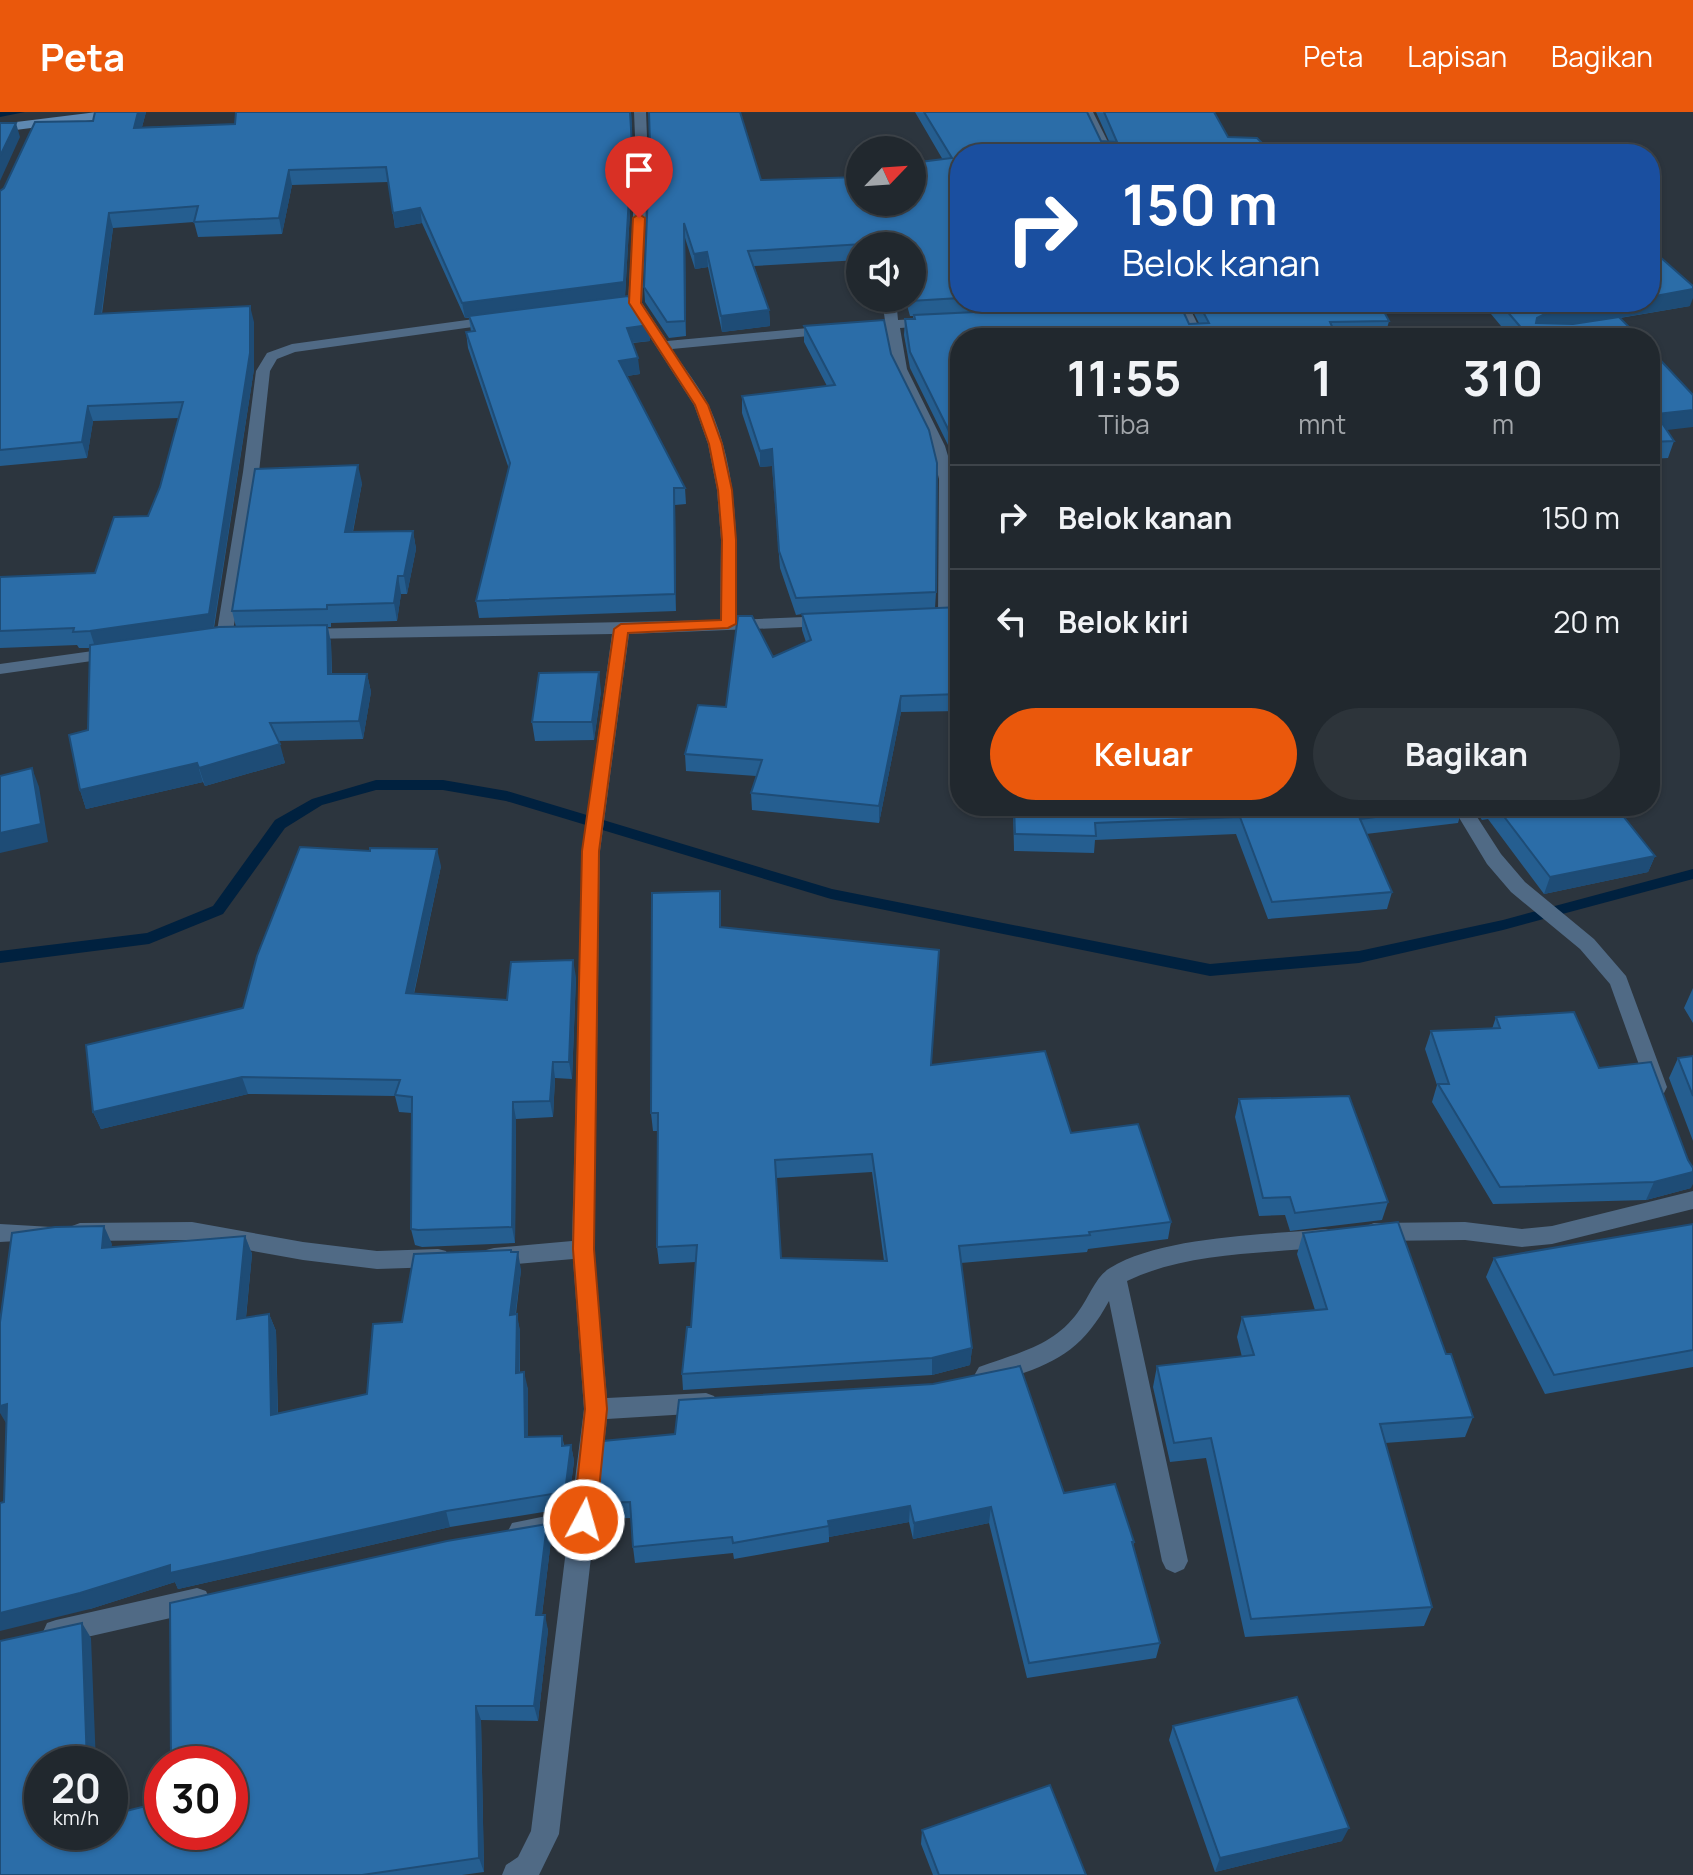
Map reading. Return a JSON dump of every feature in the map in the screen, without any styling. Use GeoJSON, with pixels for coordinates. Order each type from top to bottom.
{"type":"FeatureCollection","features":[{"type":"Feature","properties":{"kind":"main road"},"geometry":{"type":"LineString","coordinates":[[0,128],[124,112]]}},
{"type":"Feature","properties":{"kind":"street"},"geometry":{"type":"LineString","coordinates":[[640,112],[642,161],[628,304],[662,346],[701,405],[715,444],[725,490],[729,540],[728,624]]}},
{"type":"Feature","properties":{"kind":"street"},"geometry":{"type":"LineString","coordinates":[[1087,112],[1103,144]]}},
{"type":"Feature","properties":{"kind":"street"},"geometry":{"type":"LineString","coordinates":[[30,136],[36,123]]}},
{"type":"Feature","properties":{"kind":"street"},"geometry":{"type":"LineString","coordinates":[[891,312],[900,369],[938,446],[947,479],[945,617]]}},
{"type":"Feature","properties":{"kind":"street"},"geometry":{"type":"LineString","coordinates":[[224,637],[251,472],[263,371],[272,356],[292,348],[516,317]]}},
{"type":"Feature","properties":{"kind":"street"},"geometry":{"type":"LineString","coordinates":[[662,346],[942,321]]}},
{"type":"Feature","properties":{"kind":"street"},"geometry":{"type":"LineString","coordinates":[[290,634],[621,629],[853,620]]}},
{"type":"Feature","properties":{"kind":"street"},"geometry":{"type":"LineString","coordinates":[[516,1875],[528,1867],[545,1834],[596,1409],[583,1249],[591,851],[621,629]]}},
{"type":"Feature","properties":{"kind":"street"},"geometry":{"type":"LineString","coordinates":[[0,669],[136,650]]}},
{"type":"Feature","properties":{"kind":"street"},"geometry":{"type":"LineString","coordinates":[[1467,816],[1494,859],[1518,887],[1587,944],[1619,981],[1663,1101]]}},
{"type":"Feature","properties":{"kind":"street"},"geometry":{"type":"LineString","coordinates":[[961,1381],[1018,1366],[1069,1340],[1115,1276],[1138,1265],[1167,1258],[1361,1233],[1465,1231],[1522,1238],[1552,1235],[1693,1200]]}},
{"type":"Feature","properties":{"kind":"street"},"geometry":{"type":"LineString","coordinates":[[0,1233],[192,1231],[303,1251],[377,1260],[583,1249]]}},
{"type":"Feature","properties":{"kind":"street"},"geometry":{"type":"LineString","coordinates":[[1115,1276],[1175,1561]]}},
{"type":"Feature","properties":{"kind":"street"},"geometry":{"type":"LineString","coordinates":[[596,1409],[728,1402]]}},
{"type":"Feature","properties":{"kind":"street"},"geometry":{"type":"LineString","coordinates":[[495,1535],[584,1520]]}},
{"type":"Feature","properties":{"kind":"street"},"geometry":{"type":"LineString","coordinates":[[28,1638],[222,1595]]}},
{"type":"Feature","properties":{"kind":"building"},"geometry":{"type":"Polygon","coordinates":[[[95,112],[138,112],[134,128],[235,124],[236,112],[630,112],[632,146],[624,282],[462,303],[420,208],[393,213],[386,167],[289,170],[279,218],[194,222],[198,206],[109,213],[95,314],[250,306],[250,353],[209,614],[90,631],[73,632],[74,628],[0,631],[0,577],[95,573],[114,517],[148,516],[160,487],[183,402],[88,406],[82,442],[0,450],[0,191],[35,122],[93,121],[95,112]]]}},
{"type":"Feature","properties":{"kind":"building"},"geometry":{"type":"Polygon","coordinates":[[[649,112],[740,112],[761,180],[846,177],[846,216],[926,216],[926,161],[950,158],[950,299],[926,300],[926,232],[846,232],[846,245],[748,251],[769,310],[721,316],[707,252],[694,254],[684,223],[685,321],[667,322],[644,287],[649,112]]]}},
{"type":"Feature","properties":{"kind":"building"},"geometry":{"type":"Polygon","coordinates":[[[924,112],[1087,112],[1101,141],[1117,142],[1104,112],[1214,112],[1228,137],[1257,138],[1263,144],[950,144],[950,155],[924,112]]]}},
{"type":"Feature","properties":{"kind":"building"},"geometry":{"type":"Polygon","coordinates":[[[0,123],[16,123],[0,156],[0,123]]]}},
{"type":"Feature","properties":{"kind":"building"},"geometry":{"type":"Polygon","coordinates":[[[1660,257],[1693,286],[1693,289],[1660,295],[1660,257]]]}},
{"type":"Feature","properties":{"kind":"building"},"geometry":{"type":"Polygon","coordinates":[[[628,296],[649,325],[627,328],[638,358],[619,361],[685,488],[674,488],[675,594],[476,601],[510,463],[466,332],[475,331],[469,316],[628,296]]]}},
{"type":"Feature","properties":{"kind":"building"},"geometry":{"type":"Polygon","coordinates":[[[1184,312],[1189,324],[1209,323],[1203,312],[1384,312],[1389,321],[1330,322],[1333,328],[950,328],[950,435],[910,352],[905,319],[915,319],[914,315],[1184,312]]]}},
{"type":"Feature","properties":{"kind":"building"},"geometry":{"type":"Polygon","coordinates":[[[1508,312],[1557,312],[1537,318],[1536,323],[1573,324],[1619,317],[1630,328],[1521,328],[1508,312]]]}},
{"type":"Feature","properties":{"kind":"building"},"geometry":{"type":"Polygon","coordinates":[[[884,320],[891,354],[929,430],[937,463],[936,592],[796,598],[779,551],[772,449],[760,451],[742,396],[835,385],[804,326],[884,320]]]}},
{"type":"Feature","properties":{"kind":"building"},"geometry":{"type":"Polygon","coordinates":[[[1660,360],[1693,395],[1693,410],[1660,414],[1660,360]]]}},
{"type":"Feature","properties":{"kind":"building"},"geometry":{"type":"Polygon","coordinates":[[[1660,420],[1674,441],[1660,442],[1660,420]]]}},
{"type":"Feature","properties":{"kind":"building"},"geometry":{"type":"Polygon","coordinates":[[[358,465],[345,532],[413,531],[404,576],[398,576],[394,603],[327,605],[327,609],[232,611],[255,469],[358,465]]]}},
{"type":"Feature","properties":{"kind":"building"},"geometry":{"type":"Polygon","coordinates":[[[950,607],[950,694],[901,696],[879,806],[751,793],[762,760],[685,754],[698,705],[726,707],[738,616],[752,616],[773,657],[811,640],[802,614],[950,607]]]}},
{"type":"Feature","properties":{"kind":"building"},"geometry":{"type":"Polygon","coordinates":[[[327,625],[328,674],[367,674],[359,721],[270,723],[280,744],[199,768],[197,763],[80,790],[69,735],[88,730],[90,645],[219,627],[327,625]]]}},
{"type":"Feature","properties":{"kind":"building"},"geometry":{"type":"Polygon","coordinates":[[[599,672],[592,722],[532,722],[539,673],[599,672]]]}},
{"type":"Feature","properties":{"kind":"building"},"geometry":{"type":"Polygon","coordinates":[[[32,768],[41,824],[0,833],[0,776],[32,768]]]}},
{"type":"Feature","properties":{"kind":"building"},"geometry":{"type":"Polygon","coordinates":[[[1014,816],[1384,816],[1360,819],[1392,892],[1272,902],[1240,817],[1095,823],[1096,836],[1015,834],[1014,816]]]}},
{"type":"Feature","properties":{"kind":"building"},"geometry":{"type":"Polygon","coordinates":[[[1504,816],[1623,816],[1655,856],[1550,877],[1504,816]]]}},
{"type":"Feature","properties":{"kind":"building"},"geometry":{"type":"Polygon","coordinates":[[[300,847],[370,851],[370,848],[437,849],[406,993],[507,1000],[511,962],[573,960],[569,1062],[553,1062],[550,1101],[513,1102],[512,1227],[411,1229],[412,1097],[395,1095],[400,1080],[242,1077],[93,1112],[86,1045],[243,1008],[257,956],[300,847]]]}},
{"type":"Feature","properties":{"kind":"building"},"geometry":{"type":"Polygon","coordinates":[[[720,891],[720,927],[939,950],[931,1065],[1045,1051],[1071,1133],[1138,1124],[1171,1222],[1089,1232],[1090,1235],[959,1246],[972,1348],[932,1358],[682,1374],[687,1327],[691,1327],[697,1245],[657,1247],[658,1113],[651,1113],[652,893],[720,891]],[[872,1154],[775,1160],[781,1258],[887,1261],[872,1154]]]}},
{"type":"Feature","properties":{"kind":"building"},"geometry":{"type":"Polygon","coordinates":[[[1574,1012],[1599,1068],[1651,1062],[1693,1172],[1654,1182],[1500,1187],[1438,1084],[1449,1084],[1431,1031],[1500,1028],[1496,1017],[1574,1012]]]}},
{"type":"Feature","properties":{"kind":"building"},"geometry":{"type":"Polygon","coordinates":[[[1693,1056],[1693,1096],[1678,1058],[1693,1056]]]}},
{"type":"Feature","properties":{"kind":"building"},"geometry":{"type":"Polygon","coordinates":[[[1349,1096],[1388,1202],[1295,1213],[1290,1197],[1263,1198],[1239,1099],[1349,1096]]]}},
{"type":"Feature","properties":{"kind":"building"},"geometry":{"type":"Polygon","coordinates":[[[1398,1222],[1446,1354],[1451,1354],[1473,1417],[1380,1424],[1432,1607],[1251,1619],[1211,1438],[1174,1443],[1157,1366],[1254,1355],[1242,1317],[1327,1309],[1303,1233],[1398,1222]]]}},
{"type":"Feature","properties":{"kind":"building"},"geometry":{"type":"Polygon","coordinates":[[[1693,1224],[1693,1350],[1554,1375],[1494,1258],[1693,1224]]]}},
{"type":"Feature","properties":{"kind":"building"},"geometry":{"type":"Polygon","coordinates":[[[104,1226],[102,1248],[245,1236],[237,1319],[269,1314],[271,1415],[367,1394],[373,1324],[402,1322],[414,1254],[518,1252],[510,1315],[517,1314],[516,1373],[524,1372],[525,1437],[562,1436],[562,1446],[571,1445],[565,1492],[446,1511],[170,1573],[170,1565],[80,1593],[0,1613],[0,1503],[4,1502],[7,1404],[0,1406],[0,1322],[12,1233],[55,1227],[104,1226]]]}},
{"type":"Feature","properties":{"kind":"building"},"geometry":{"type":"Polygon","coordinates":[[[1020,1366],[1064,1493],[1115,1484],[1134,1542],[1160,1643],[1029,1663],[991,1507],[914,1523],[910,1506],[828,1521],[829,1526],[733,1543],[732,1537],[633,1547],[630,1502],[595,1503],[603,1441],[675,1434],[679,1400],[933,1384],[1020,1366]]]}},
{"type":"Feature","properties":{"kind":"building"},"geometry":{"type":"Polygon","coordinates":[[[547,1524],[536,1615],[545,1615],[534,1706],[476,1706],[479,1858],[362,1875],[0,1875],[0,1641],[82,1623],[86,1746],[24,1746],[24,1850],[128,1850],[128,1810],[144,1806],[144,1850],[248,1850],[248,1746],[171,1746],[170,1603],[447,1541],[547,1524]]]}},
{"type":"Feature","properties":{"kind":"building"},"geometry":{"type":"Polygon","coordinates":[[[1297,1697],[1349,1828],[1220,1858],[1173,1726],[1297,1697]]]}},
{"type":"Feature","properties":{"kind":"building"},"geometry":{"type":"Polygon","coordinates":[[[1050,1785],[1086,1875],[939,1875],[922,1830],[1050,1785]]]}},
{"type":"Feature","properties":{"kind":"waterway"},"geometry":{"type":"LineString","coordinates":[[0,114],[20,112]]}},
{"type":"Feature","properties":{"kind":"waterway"},"geometry":{"type":"LineString","coordinates":[[0,957],[149,938],[218,910],[280,824],[317,802],[376,785],[443,785],[507,796],[831,894],[1210,970],[1359,957],[1503,925],[1693,874]]}},
{"type":"Feature","properties":{"kind":"route"},"geometry":{"type":"LineString","coordinates":[[584,1520],[596,1409],[583,1249],[591,851],[621,629],[728,624],[729,540],[725,490],[715,444],[701,405],[635,303],[639,218]]}}]}
